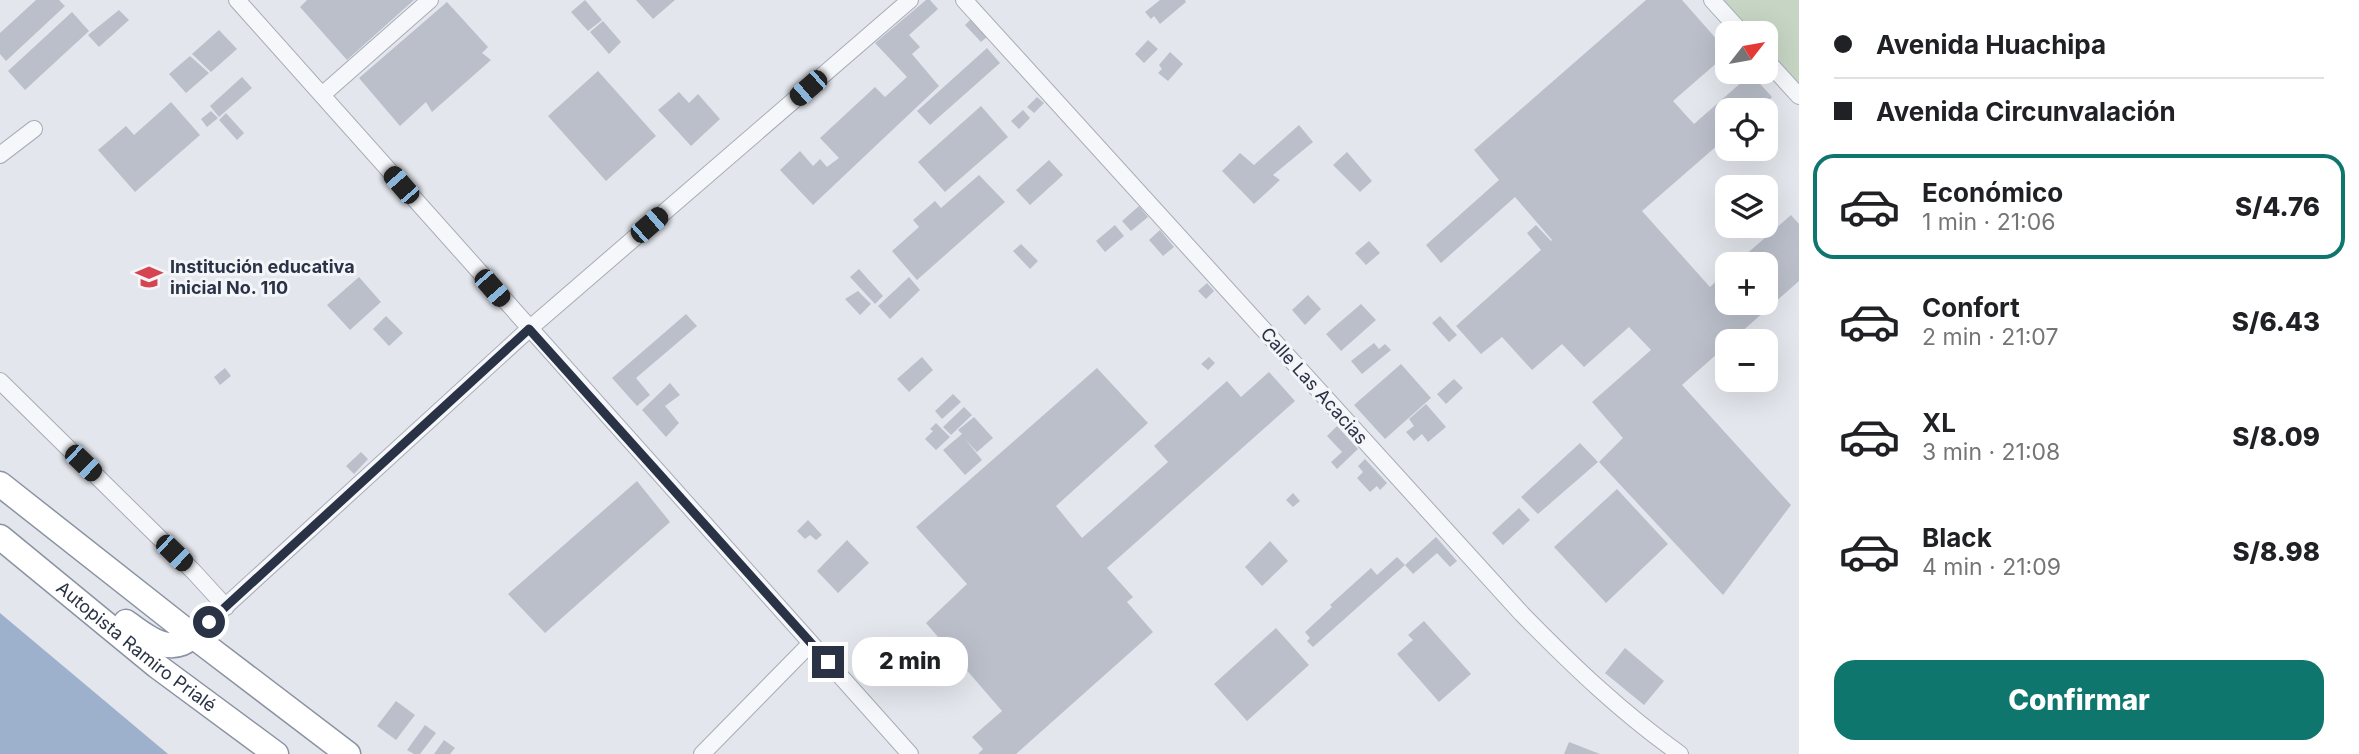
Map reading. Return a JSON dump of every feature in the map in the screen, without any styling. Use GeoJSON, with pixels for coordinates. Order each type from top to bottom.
{"type":"FeatureCollection","features":[{"type":"Feature","properties":{"kind":"highway"},"geometry":{"type":"LineString","coordinates":[[0,484],[348,754]]}},
{"type":"Feature","properties":{"kind":"highway"},"geometry":{"type":"LineString","coordinates":[[7,543],[62,573],[156,642],[177,646],[193,636]]}},
{"type":"Feature","properties":{"kind":"highway","name":"Autopista Ramiro Prialé"},"geometry":{"type":"LineString","coordinates":[[7,543],[157,666],[276,754]]}},
{"type":"Feature","properties":{"kind":"street"},"geometry":{"type":"LineString","coordinates":[[237,0],[910,754]]}},
{"type":"Feature","properties":{"kind":"street"},"geometry":{"type":"LineString","coordinates":[[321,96],[430,0]]}},
{"type":"Feature","properties":{"kind":"street"},"geometry":{"type":"LineString","coordinates":[[193,636],[529,329],[910,0]]}},
{"type":"Feature","properties":{"kind":"street","name":"Calle Las Acacias"},"geometry":{"type":"LineString","coordinates":[[964,0],[1521,614],[1587,680],[1638,724],[1680,754]]}},
{"type":"Feature","properties":{"kind":"street"},"geometry":{"type":"LineString","coordinates":[[1712,0],[1731,21]]}},
{"type":"Feature","properties":{"kind":"street"},"geometry":{"type":"LineString","coordinates":[[1778,73],[1799,96]]}},
{"type":"Feature","properties":{"kind":"street"},"geometry":{"type":"LineString","coordinates":[[0,155],[34,129]]}},
{"type":"Feature","properties":{"kind":"street"},"geometry":{"type":"LineString","coordinates":[[0,382],[184,562],[226,607]]}},
{"type":"Feature","properties":{"kind":"street"},"geometry":{"type":"LineString","coordinates":[[702,754],[811,643]]}},
{"type":"Feature","properties":{"kind":"green space"},"geometry":{"type":"Polygon","coordinates":[[[1719,0],[1799,0],[1799,87],[1778,64],[1778,21],[1739,21],[1719,0]]]}},
{"type":"Feature","properties":{"kind":"water"},"geometry":{"type":"Polygon","coordinates":[[[0,613],[168,754],[0,754],[0,613]]]}},
{"type":"Feature","properties":{"kind":"building"},"geometry":{"type":"Polygon","coordinates":[[[36,0],[59,0],[65,6],[6,61],[0,54],[0,33],[36,0]]]}},
{"type":"Feature","properties":{"kind":"building"},"geometry":{"type":"Polygon","coordinates":[[[307,0],[414,0],[347,60],[300,7],[307,0]]]}},
{"type":"Feature","properties":{"kind":"building"},"geometry":{"type":"Polygon","coordinates":[[[585,0],[602,20],[588,31],[571,12],[585,0]]]}},
{"type":"Feature","properties":{"kind":"building"},"geometry":{"type":"Polygon","coordinates":[[[636,0],[675,0],[653,19],[636,0]]]}},
{"type":"Feature","properties":{"kind":"building"},"geometry":{"type":"Polygon","coordinates":[[[926,0],[930,0],[938,9],[909,35],[920,47],[912,54],[939,86],[813,205],[780,170],[800,151],[813,166],[820,159],[827,167],[839,158],[820,138],[875,87],[885,97],[907,77],[875,43],[926,0]]]}},
{"type":"Feature","properties":{"kind":"building"},"geometry":{"type":"Polygon","coordinates":[[[1160,0],[1186,2],[1160,24],[1154,16],[1151,19],[1145,12],[1160,0]]]}},
{"type":"Feature","properties":{"kind":"building"},"geometry":{"type":"Polygon","coordinates":[[[1646,0],[1682,0],[1715,37],[1715,64],[1673,101],[1694,124],[1715,106],[1715,147],[1642,211],[1710,287],[1715,282],[1715,315],[1760,315],[1745,329],[1715,329],[1715,356],[1682,385],[1791,505],[1723,595],[1599,462],[1623,438],[1592,402],[1651,350],[1629,327],[1584,367],[1562,344],[1532,370],[1502,337],[1481,354],[1456,326],[1541,250],[1527,233],[1536,225],[1552,240],[1515,197],[1441,263],[1426,245],[1499,180],[1474,150],[1646,0]]]}},
{"type":"Feature","properties":{"kind":"building"},"geometry":{"type":"Polygon","coordinates":[[[447,2],[488,47],[482,53],[491,60],[432,112],[426,102],[400,126],[359,78],[447,2]]]}},
{"type":"Feature","properties":{"kind":"building"},"geometry":{"type":"Polygon","coordinates":[[[119,10],[129,20],[99,47],[88,35],[119,10]]]}},
{"type":"Feature","properties":{"kind":"building"},"geometry":{"type":"Polygon","coordinates":[[[72,12],[89,31],[25,90],[8,71],[72,12]]]}},
{"type":"Feature","properties":{"kind":"building"},"geometry":{"type":"Polygon","coordinates":[[[972,18],[988,36],[981,42],[965,25],[972,18]]]}},
{"type":"Feature","properties":{"kind":"building"},"geometry":{"type":"Polygon","coordinates":[[[603,21],[621,42],[609,54],[590,32],[603,21]]]}},
{"type":"Feature","properties":{"kind":"building"},"geometry":{"type":"Polygon","coordinates":[[[219,30],[237,49],[211,72],[192,54],[219,30]]]}},
{"type":"Feature","properties":{"kind":"building"},"geometry":{"type":"Polygon","coordinates":[[[1148,40],[1158,49],[1144,63],[1135,54],[1148,40]]]}},
{"type":"Feature","properties":{"kind":"building"},"geometry":{"type":"Polygon","coordinates":[[[987,48],[1000,63],[930,125],[917,111],[987,48]]]}},
{"type":"Feature","properties":{"kind":"building"},"geometry":{"type":"Polygon","coordinates":[[[1170,52],[1183,64],[1168,81],[1158,73],[1162,69],[1159,65],[1170,52]]]}},
{"type":"Feature","properties":{"kind":"building"},"geometry":{"type":"Polygon","coordinates":[[[190,56],[209,73],[186,93],[169,74],[190,56]]]}},
{"type":"Feature","properties":{"kind":"building"},"geometry":{"type":"Polygon","coordinates":[[[598,71],[656,136],[606,181],[548,116],[598,71]]]}},
{"type":"Feature","properties":{"kind":"building"},"geometry":{"type":"Polygon","coordinates":[[[242,77],[252,88],[219,117],[210,106],[242,77]]]}},
{"type":"Feature","properties":{"kind":"building"},"geometry":{"type":"Polygon","coordinates":[[[1740,84],[1760,84],[1772,97],[1724,98],[1740,84]]]}},
{"type":"Feature","properties":{"kind":"building"},"geometry":{"type":"Polygon","coordinates":[[[679,92],[689,103],[698,94],[720,119],[691,146],[658,110],[679,92]]]}},
{"type":"Feature","properties":{"kind":"building"},"geometry":{"type":"Polygon","coordinates":[[[1037,97],[1044,103],[1034,113],[1027,107],[1037,97]]]}},
{"type":"Feature","properties":{"kind":"building"},"geometry":{"type":"Polygon","coordinates":[[[171,102],[200,135],[135,192],[98,150],[126,126],[134,135],[171,102]]]}},
{"type":"Feature","properties":{"kind":"building"},"geometry":{"type":"Polygon","coordinates":[[[981,106],[1008,137],[945,192],[918,162],[981,106]]]}},
{"type":"Feature","properties":{"kind":"building"},"geometry":{"type":"Polygon","coordinates":[[[1023,110],[1030,118],[1019,129],[1011,121],[1023,110]]]}},
{"type":"Feature","properties":{"kind":"building"},"geometry":{"type":"Polygon","coordinates":[[[211,111],[218,118],[207,127],[201,119],[211,111]]]}},
{"type":"Feature","properties":{"kind":"building"},"geometry":{"type":"Polygon","coordinates":[[[226,113],[244,133],[237,140],[219,120],[226,113]]]}},
{"type":"Feature","properties":{"kind":"building"},"geometry":{"type":"Polygon","coordinates":[[[1299,125],[1313,142],[1273,175],[1280,180],[1254,204],[1222,171],[1240,153],[1254,165],[1299,125]]]}},
{"type":"Feature","properties":{"kind":"building"},"geometry":{"type":"Polygon","coordinates":[[[1347,152],[1372,181],[1360,192],[1333,165],[1347,152]]]}},
{"type":"Feature","properties":{"kind":"building"},"geometry":{"type":"Polygon","coordinates":[[[1049,160],[1063,175],[1030,205],[1016,190],[1049,160]]]}},
{"type":"Feature","properties":{"kind":"building"},"geometry":{"type":"Polygon","coordinates":[[[979,175],[1005,202],[917,280],[892,251],[919,227],[913,220],[935,201],[941,208],[979,175]]]}},
{"type":"Feature","properties":{"kind":"building"},"geometry":{"type":"Polygon","coordinates":[[[1139,206],[1148,217],[1131,231],[1122,221],[1139,206]]]}},
{"type":"Feature","properties":{"kind":"building"},"geometry":{"type":"Polygon","coordinates":[[[1791,215],[1799,224],[1799,281],[1778,300],[1778,252],[1749,252],[1765,238],[1778,238],[1778,226],[1791,215]]]}},
{"type":"Feature","properties":{"kind":"building"},"geometry":{"type":"Polygon","coordinates":[[[1115,225],[1124,236],[1105,252],[1096,241],[1115,225]]]}},
{"type":"Feature","properties":{"kind":"building"},"geometry":{"type":"Polygon","coordinates":[[[1160,230],[1174,247],[1163,256],[1149,240],[1160,230]]]}},
{"type":"Feature","properties":{"kind":"building"},"geometry":{"type":"Polygon","coordinates":[[[1369,241],[1380,253],[1366,265],[1355,253],[1369,241]]]}},
{"type":"Feature","properties":{"kind":"building"},"geometry":{"type":"Polygon","coordinates":[[[1021,244],[1038,261],[1030,269],[1013,251],[1021,244]]]}},
{"type":"Feature","properties":{"kind":"building"},"geometry":{"type":"Polygon","coordinates":[[[859,269],[883,296],[875,304],[850,277],[859,269]]]}},
{"type":"Feature","properties":{"kind":"building"},"geometry":{"type":"Polygon","coordinates":[[[359,277],[381,302],[350,330],[327,305],[359,277]]]}},
{"type":"Feature","properties":{"kind":"building"},"geometry":{"type":"Polygon","coordinates":[[[909,277],[920,290],[890,319],[878,306],[909,277]]]}},
{"type":"Feature","properties":{"kind":"building"},"geometry":{"type":"Polygon","coordinates":[[[1207,283],[1214,291],[1206,299],[1198,291],[1207,283]]]}},
{"type":"Feature","properties":{"kind":"building"},"geometry":{"type":"Polygon","coordinates":[[[858,291],[871,304],[860,315],[845,299],[858,291]]]}},
{"type":"Feature","properties":{"kind":"building"},"geometry":{"type":"Polygon","coordinates":[[[1308,295],[1321,309],[1305,325],[1292,310],[1308,295]]]}},
{"type":"Feature","properties":{"kind":"building"},"geometry":{"type":"Polygon","coordinates":[[[1361,304],[1376,320],[1341,351],[1326,334],[1361,304]]]}},
{"type":"Feature","properties":{"kind":"building"},"geometry":{"type":"Polygon","coordinates":[[[686,314],[697,326],[636,378],[650,395],[637,406],[612,378],[686,314]]]}},
{"type":"Feature","properties":{"kind":"building"},"geometry":{"type":"Polygon","coordinates":[[[386,316],[403,333],[389,346],[373,329],[386,316]]]}},
{"type":"Feature","properties":{"kind":"building"},"geometry":{"type":"Polygon","coordinates":[[[1440,316],[1457,335],[1449,342],[1432,323],[1440,316]]]}},
{"type":"Feature","properties":{"kind":"building"},"geometry":{"type":"Polygon","coordinates":[[[1374,343],[1379,349],[1385,344],[1391,350],[1362,374],[1351,361],[1374,343]]]}},
{"type":"Feature","properties":{"kind":"building"},"geometry":{"type":"Polygon","coordinates":[[[922,357],[933,370],[909,392],[897,379],[922,357]]]}},
{"type":"Feature","properties":{"kind":"building"},"geometry":{"type":"Polygon","coordinates":[[[1209,357],[1215,363],[1208,370],[1201,364],[1209,357]]]}},
{"type":"Feature","properties":{"kind":"building"},"geometry":{"type":"Polygon","coordinates":[[[1401,364],[1431,398],[1385,439],[1354,405],[1401,364]]]}},
{"type":"Feature","properties":{"kind":"building"},"geometry":{"type":"Polygon","coordinates":[[[225,368],[231,376],[220,385],[214,377],[225,368]]]}},
{"type":"Feature","properties":{"kind":"building"},"geometry":{"type":"Polygon","coordinates":[[[1097,368],[1148,423],[1056,506],[1082,538],[1168,462],[1154,446],[1227,381],[1241,397],[1269,372],[1295,401],[1107,568],[1133,597],[1127,602],[1153,632],[1016,754],[978,754],[983,749],[972,737],[1002,711],[926,623],[967,584],[916,527],[1097,368]]]}},
{"type":"Feature","properties":{"kind":"building"},"geometry":{"type":"Polygon","coordinates":[[[1454,379],[1463,388],[1446,404],[1437,394],[1454,379]]]}},
{"type":"Feature","properties":{"kind":"building"},"geometry":{"type":"Polygon","coordinates":[[[670,383],[680,395],[665,406],[679,423],[666,437],[642,410],[670,383]]]}},
{"type":"Feature","properties":{"kind":"building"},"geometry":{"type":"Polygon","coordinates":[[[953,394],[961,402],[942,419],[935,411],[953,394]]]}},
{"type":"Feature","properties":{"kind":"building"},"geometry":{"type":"Polygon","coordinates":[[[1426,404],[1446,427],[1428,442],[1422,434],[1414,441],[1406,432],[1414,426],[1409,419],[1426,404]]]}},
{"type":"Feature","properties":{"kind":"building"},"geometry":{"type":"Polygon","coordinates":[[[964,407],[972,415],[951,435],[943,427],[964,407]]]}},
{"type":"Feature","properties":{"kind":"building"},"geometry":{"type":"Polygon","coordinates":[[[974,417],[993,438],[977,452],[965,439],[982,460],[965,475],[943,450],[962,434],[958,430],[974,417]]]}},
{"type":"Feature","properties":{"kind":"building"},"geometry":{"type":"Polygon","coordinates":[[[936,423],[950,437],[936,450],[925,439],[936,423]]]}},
{"type":"Feature","properties":{"kind":"building"},"geometry":{"type":"Polygon","coordinates":[[[1337,426],[1358,449],[1337,469],[1331,462],[1342,452],[1327,436],[1337,426]]]}},
{"type":"Feature","properties":{"kind":"building"},"geometry":{"type":"Polygon","coordinates":[[[1580,443],[1598,462],[1538,514],[1521,497],[1580,443]]]}},
{"type":"Feature","properties":{"kind":"building"},"geometry":{"type":"Polygon","coordinates":[[[361,452],[368,459],[354,474],[346,466],[361,452]]]}},
{"type":"Feature","properties":{"kind":"building"},"geometry":{"type":"Polygon","coordinates":[[[1365,459],[1387,483],[1380,490],[1377,486],[1370,492],[1357,478],[1363,472],[1358,466],[1365,459]]]}},
{"type":"Feature","properties":{"kind":"building"},"geometry":{"type":"Polygon","coordinates":[[[637,481],[670,522],[545,633],[508,594],[637,481]]]}},
{"type":"Feature","properties":{"kind":"building"},"geometry":{"type":"Polygon","coordinates":[[[1617,489],[1668,544],[1606,603],[1554,547],[1617,489]]]}},
{"type":"Feature","properties":{"kind":"building"},"geometry":{"type":"Polygon","coordinates":[[[1293,493],[1300,501],[1293,507],[1286,500],[1293,493]]]}},
{"type":"Feature","properties":{"kind":"building"},"geometry":{"type":"Polygon","coordinates":[[[1519,508],[1530,520],[1503,545],[1492,533],[1519,508]]]}},
{"type":"Feature","properties":{"kind":"building"},"geometry":{"type":"Polygon","coordinates":[[[808,520],[822,535],[816,540],[810,535],[805,539],[797,531],[808,520]]]}},
{"type":"Feature","properties":{"kind":"building"},"geometry":{"type":"Polygon","coordinates":[[[1436,537],[1457,561],[1450,567],[1437,553],[1413,574],[1405,565],[1436,537]]]}},
{"type":"Feature","properties":{"kind":"building"},"geometry":{"type":"Polygon","coordinates":[[[847,540],[869,563],[838,593],[817,571],[847,540]]]}},
{"type":"Feature","properties":{"kind":"building"},"geometry":{"type":"Polygon","coordinates":[[[1270,541],[1288,561],[1262,586],[1245,567],[1270,541]]]}},
{"type":"Feature","properties":{"kind":"building"},"geometry":{"type":"Polygon","coordinates":[[[1397,557],[1405,565],[1313,647],[1307,641],[1310,638],[1305,632],[1332,607],[1330,605],[1371,568],[1377,575],[1397,557]]]}},
{"type":"Feature","properties":{"kind":"building"},"geometry":{"type":"Polygon","coordinates":[[[1424,621],[1471,674],[1439,702],[1397,654],[1413,640],[1408,635],[1424,621]]]}},
{"type":"Feature","properties":{"kind":"building"},"geometry":{"type":"Polygon","coordinates":[[[1276,628],[1309,665],[1247,721],[1214,684],[1276,628]]]}},
{"type":"Feature","properties":{"kind":"building"},"geometry":{"type":"Polygon","coordinates":[[[1625,648],[1664,681],[1644,705],[1605,673],[1625,648]]]}},
{"type":"Feature","properties":{"kind":"building"},"geometry":{"type":"Polygon","coordinates":[[[396,701],[415,715],[396,740],[377,726],[396,701]]]}},
{"type":"Feature","properties":{"kind":"building"},"geometry":{"type":"Polygon","coordinates":[[[425,725],[436,733],[420,754],[414,754],[407,750],[425,725]]]}},
{"type":"Feature","properties":{"kind":"building"},"geometry":{"type":"Polygon","coordinates":[[[444,740],[455,748],[450,754],[434,754],[444,740]]]}},
{"type":"Feature","properties":{"kind":"building"},"geometry":{"type":"Polygon","coordinates":[[[1569,742],[1600,754],[1564,754],[1569,742]]]}},
{"type":"Feature","properties":{"kind":"place","name":"Institución educativa inicial No. 110"},"geometry":{"type":"Point","coordinates":[149,277]}},
{"type":"Feature","properties":{"kind":"route"},"geometry":{"type":"LineString","coordinates":[[209,622],[529,329],[828,662]]}}]}
